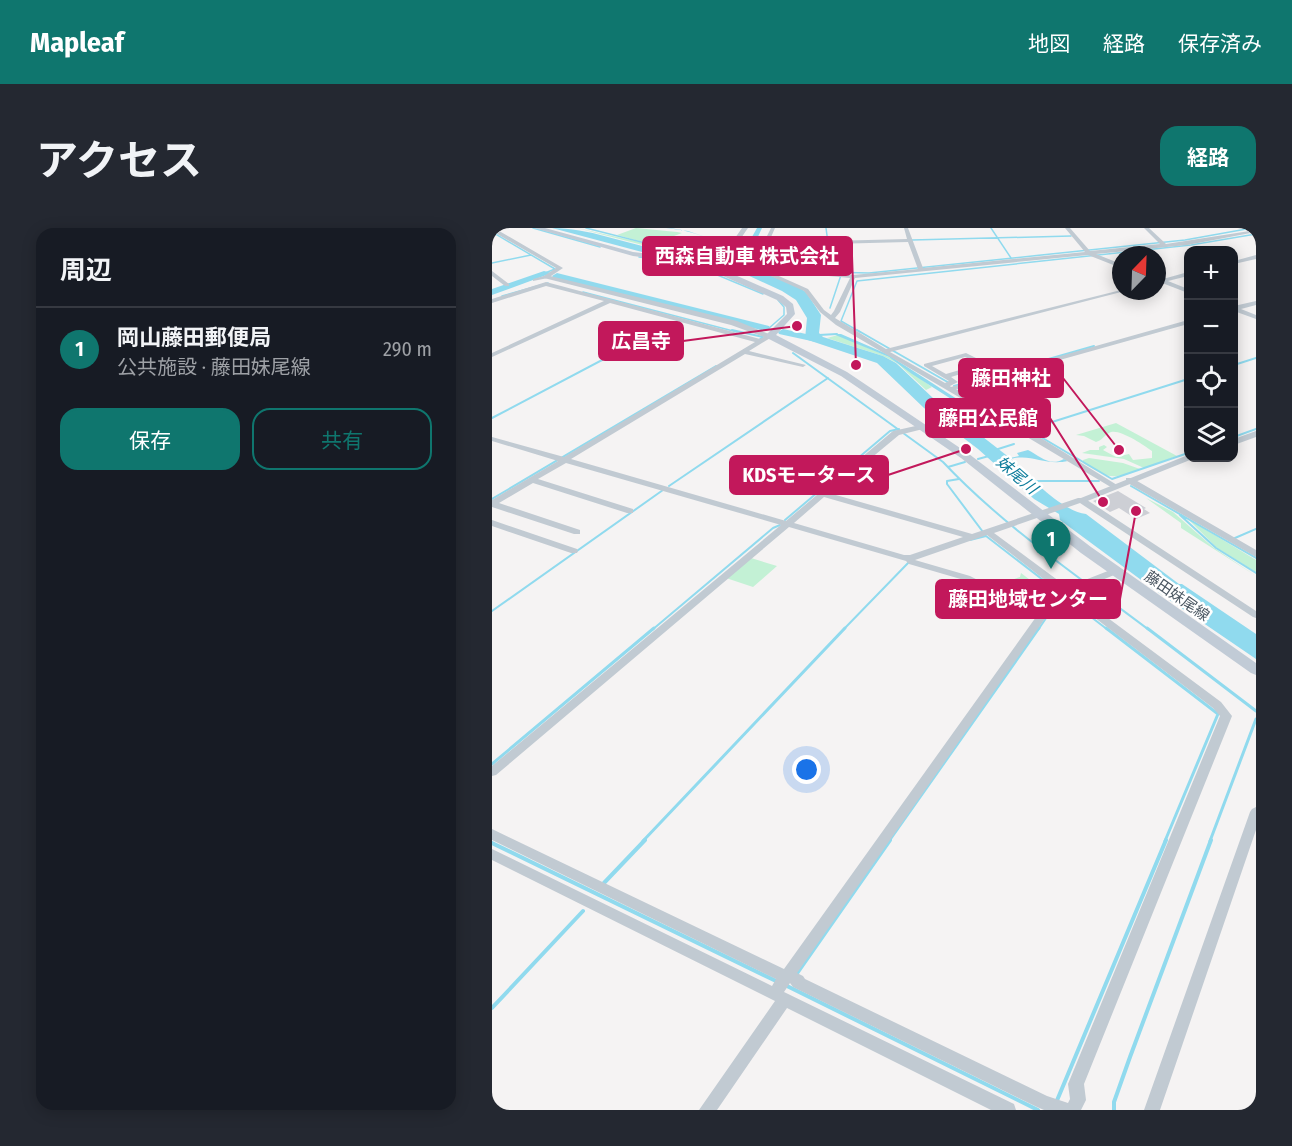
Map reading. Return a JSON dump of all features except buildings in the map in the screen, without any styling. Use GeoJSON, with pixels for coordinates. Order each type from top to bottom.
{"type":"FeatureCollection","features":[{"type":"Feature","properties":{"kind":"main road"},"geometry":{"type":"LineString","coordinates":[[537,228],[633,254],[708,263],[774,294],[792,310],[788,319],[766,339]]}},
{"type":"Feature","properties":{"kind":"main road","name":"藤田妹尾線"},"geometry":{"type":"LineString","coordinates":[[766,339],[829,365],[965,456],[1043,513],[1116,571],[1256,670]]}},
{"type":"Feature","properties":{"kind":"street"},"geometry":{"type":"LineString","coordinates":[[708,263],[722,256],[732,247],[745,228]]}},
{"type":"Feature","properties":{"kind":"street"},"geometry":{"type":"LineString","coordinates":[[765,245],[773,228]]}},
{"type":"Feature","properties":{"kind":"street"},"geometry":{"type":"LineString","coordinates":[[906,228],[921,270]]}},
{"type":"Feature","properties":{"kind":"street"},"geometry":{"type":"LineString","coordinates":[[1067,228],[1090,253],[1112,262]]}},
{"type":"Feature","properties":{"kind":"street"},"geometry":{"type":"LineString","coordinates":[[1146,228],[1162,244]]}},
{"type":"Feature","properties":{"kind":"street"},"geometry":{"type":"LineString","coordinates":[[492,229],[560,268],[546,277],[492,295]]}},
{"type":"Feature","properties":{"kind":"street"},"geometry":{"type":"LineString","coordinates":[[749,248],[757,256],[823,271],[854,281],[921,270],[1090,253],[1256,231]]}},
{"type":"Feature","properties":{"kind":"street"},"geometry":{"type":"LineString","coordinates":[[831,242],[910,240]]}},
{"type":"Feature","properties":{"kind":"street"},"geometry":{"type":"LineString","coordinates":[[732,247],[788,246]]}},
{"type":"Feature","properties":{"kind":"street"},"geometry":{"type":"LineString","coordinates":[[787,262],[799,257],[799,247],[825,246],[828,269],[823,271]]}},
{"type":"Feature","properties":{"kind":"street"},"geometry":{"type":"LineString","coordinates":[[749,248],[739,260],[806,290],[831,319],[951,386],[1114,487]]}},
{"type":"Feature","properties":{"kind":"street"},"geometry":{"type":"LineString","coordinates":[[1238,262],[1256,257]]}},
{"type":"Feature","properties":{"kind":"street"},"geometry":{"type":"LineString","coordinates":[[492,273],[507,285]]}},
{"type":"Feature","properties":{"kind":"street"},"geometry":{"type":"LineString","coordinates":[[1166,279],[1184,275]]}},
{"type":"Feature","properties":{"kind":"street"},"geometry":{"type":"LineString","coordinates":[[546,277],[734,323],[766,339]]}},
{"type":"Feature","properties":{"kind":"street"},"geometry":{"type":"LineString","coordinates":[[831,319],[854,281]]}},
{"type":"Feature","properties":{"kind":"street"},"geometry":{"type":"LineString","coordinates":[[1166,283],[1184,290]]}},
{"type":"Feature","properties":{"kind":"street"},"geometry":{"type":"LineString","coordinates":[[492,301],[544,284],[766,339]]}},
{"type":"Feature","properties":{"kind":"street"},"geometry":{"type":"LineString","coordinates":[[889,350],[1112,294]]}},
{"type":"Feature","properties":{"kind":"street"},"geometry":{"type":"LineString","coordinates":[[492,355],[608,301]]}},
{"type":"Feature","properties":{"kind":"street"},"geometry":{"type":"LineString","coordinates":[[1238,308],[1256,303]]}},
{"type":"Feature","properties":{"kind":"street"},"geometry":{"type":"LineString","coordinates":[[1238,310],[1256,317]]}},
{"type":"Feature","properties":{"kind":"street"},"geometry":{"type":"LineString","coordinates":[[951,386],[1184,323]]}},
{"type":"Feature","properties":{"kind":"street"},"geometry":{"type":"LineString","coordinates":[[492,504],[561,459],[766,339]]}},
{"type":"Feature","properties":{"kind":"street"},"geometry":{"type":"LineString","coordinates":[[744,352],[803,365]]}},
{"type":"Feature","properties":{"kind":"street"},"geometry":{"type":"LineString","coordinates":[[951,386],[955,382],[926,365],[966,355],[986,365]]}},
{"type":"Feature","properties":{"kind":"street"},"geometry":{"type":"LineString","coordinates":[[945,376],[996,362]]}},
{"type":"Feature","properties":{"kind":"street"},"geometry":{"type":"LineString","coordinates":[[492,772],[822,494],[903,431],[920,427]]}},
{"type":"Feature","properties":{"kind":"street"},"geometry":{"type":"LineString","coordinates":[[1238,440],[1256,434]]}},
{"type":"Feature","properties":{"kind":"street"},"geometry":{"type":"LineString","coordinates":[[492,439],[967,578],[1042,616]]}},
{"type":"Feature","properties":{"kind":"street"},"geometry":{"type":"LineString","coordinates":[[910,560],[1077,502],[1184,460]]}},
{"type":"Feature","properties":{"kind":"street"},"geometry":{"type":"LineString","coordinates":[[532,480],[630,511]]}},
{"type":"Feature","properties":{"kind":"street"},"geometry":{"type":"LineString","coordinates":[[1129,480],[1256,554]]}},
{"type":"Feature","properties":{"kind":"street"},"geometry":{"type":"LineString","coordinates":[[492,834],[602,886],[639,915],[785,983],[798,983],[1062,1108],[1078,1100],[1076,1084],[1226,716],[1217,705],[982,534],[822,494]]}},
{"type":"Feature","properties":{"kind":"street"},"geometry":{"type":"LineString","coordinates":[[1077,502],[1256,615]]}},
{"type":"Feature","properties":{"kind":"street"},"geometry":{"type":"LineString","coordinates":[[492,504],[577,532]]}},
{"type":"Feature","properties":{"kind":"street"},"geometry":{"type":"LineString","coordinates":[[492,523],[574,551]]}},
{"type":"Feature","properties":{"kind":"street"},"geometry":{"type":"LineString","coordinates":[[707,1110],[785,983],[1042,616],[1062,592],[1116,571]]}},
{"type":"Feature","properties":{"kind":"street"},"geometry":{"type":"LineString","coordinates":[[1152,1110],[1256,812]]}},
{"type":"Feature","properties":{"kind":"street"},"geometry":{"type":"LineString","coordinates":[[492,854],[639,915],[785,983],[1008,1110]]}},
{"type":"Feature","properties":{"kind":"green space"},"geometry":{"type":"Polygon","coordinates":[[[577,228],[662,247],[617,235],[636,228],[677,232],[682,233],[666,239],[675,242],[670,246],[723,253],[658,249],[577,228]]]}},
{"type":"Feature","properties":{"kind":"green space"},"geometry":{"type":"Polygon","coordinates":[[[838,335],[891,358],[932,387],[926,390],[897,363],[883,356],[827,338],[838,335]]]}},
{"type":"Feature","properties":{"kind":"green space"},"geometry":{"type":"Polygon","coordinates":[[[1116,423],[1177,456],[1144,468],[1124,459],[1082,453],[1099,450],[1099,447],[1104,445],[1107,447],[1103,450],[1116,457],[1129,454],[1133,460],[1152,458],[1152,451],[1120,433],[1111,432],[1096,442],[1076,435],[1116,423]]]}},
{"type":"Feature","properties":{"kind":"green space"},"geometry":{"type":"Polygon","coordinates":[[[1089,458],[1123,463],[1140,469],[1122,475],[1105,475],[1083,463],[1083,460],[1089,458]]]}},
{"type":"Feature","properties":{"kind":"green space"},"geometry":{"type":"Polygon","coordinates":[[[1146,498],[1173,512],[1214,548],[1256,576],[1181,528],[1181,523],[1146,498]]]}},
{"type":"Feature","properties":{"kind":"green space"},"geometry":{"type":"Polygon","coordinates":[[[1188,519],[1256,560],[1256,572],[1217,548],[1188,519]]]}},
{"type":"Feature","properties":{"kind":"green space"},"geometry":{"type":"Polygon","coordinates":[[[751,558],[777,566],[753,587],[726,578],[751,558]]]}},
{"type":"Feature","properties":{"kind":"green space"},"geometry":{"type":"Polygon","coordinates":[[[1021,573],[1038,586],[1015,601],[996,592],[1009,586],[1008,581],[1020,577],[1021,573]]]}},
{"type":"Feature","properties":{"kind":"water","name":"妹尾川"},"geometry":{"type":"Polygon","coordinates":[[[552,228],[579,230],[660,250],[709,255],[737,262],[745,254],[748,245],[732,246],[708,238],[727,243],[748,244],[757,228],[762,228],[750,254],[740,263],[806,292],[821,315],[819,333],[823,337],[883,356],[896,363],[934,399],[1010,458],[1019,456],[1017,453],[1028,450],[1041,458],[1054,462],[1025,457],[1011,459],[1056,500],[1076,512],[1086,514],[1179,584],[1256,634],[1256,659],[1152,588],[1060,520],[1059,514],[1034,499],[978,449],[924,408],[877,363],[805,339],[807,318],[796,300],[782,291],[719,262],[642,252],[552,228]]]}},
{"type":"Feature","properties":{"kind":"water"},"geometry":{"type":"Polygon","coordinates":[[[833,334],[841,334],[887,354],[985,417],[981,418],[889,357],[833,334]]]}},
{"type":"Feature","properties":{"kind":"waterway"},"geometry":{"type":"LineString","coordinates":[[533,228],[600,247]]}},
{"type":"Feature","properties":{"kind":"waterway"},"geometry":{"type":"LineString","coordinates":[[586,228],[657,246],[721,253]]}},
{"type":"Feature","properties":{"kind":"waterway"},"geometry":{"type":"LineString","coordinates":[[826,228],[828,242]]}},
{"type":"Feature","properties":{"kind":"waterway"},"geometry":{"type":"LineString","coordinates":[[991,228],[998,238]]}},
{"type":"Feature","properties":{"kind":"waterway"},"geometry":{"type":"LineString","coordinates":[[832,272],[869,273],[1185,240],[1252,228]]}},
{"type":"Feature","properties":{"kind":"waterway"},"geometry":{"type":"LineString","coordinates":[[492,232],[555,269],[545,273]]}},
{"type":"Feature","properties":{"kind":"waterway"},"geometry":{"type":"LineString","coordinates":[[860,332],[841,321],[857,281],[1191,245],[1256,234]]}},
{"type":"Feature","properties":{"kind":"waterway"},"geometry":{"type":"LineString","coordinates":[[998,238],[1071,236]]}},
{"type":"Feature","properties":{"kind":"waterway"},"geometry":{"type":"LineString","coordinates":[[912,240],[998,238]]}},
{"type":"Feature","properties":{"kind":"waterway"},"geometry":{"type":"LineString","coordinates":[[998,238],[1011,258]]}},
{"type":"Feature","properties":{"kind":"waterway"},"geometry":{"type":"LineString","coordinates":[[768,243],[828,242]]}},
{"type":"Feature","properties":{"kind":"waterway"},"geometry":{"type":"LineString","coordinates":[[828,242],[832,272]]}},
{"type":"Feature","properties":{"kind":"waterway"},"geometry":{"type":"LineString","coordinates":[[765,246],[767,256],[832,272]]}},
{"type":"Feature","properties":{"kind":"waterway"},"geometry":{"type":"LineString","coordinates":[[492,263],[531,255]]}},
{"type":"Feature","properties":{"kind":"waterway"},"geometry":{"type":"LineString","coordinates":[[639,257],[691,264],[763,294]]}},
{"type":"Feature","properties":{"kind":"waterway"},"geometry":{"type":"LineString","coordinates":[[492,292],[547,273]]}},
{"type":"Feature","properties":{"kind":"waterway"},"geometry":{"type":"LineString","coordinates":[[830,308],[841,275]]}},
{"type":"Feature","properties":{"kind":"waterway"},"geometry":{"type":"LineString","coordinates":[[557,276],[765,328]]}},
{"type":"Feature","properties":{"kind":"waterway"},"geometry":{"type":"LineString","coordinates":[[502,296],[548,283]]}},
{"type":"Feature","properties":{"kind":"waterway"},"geometry":{"type":"LineString","coordinates":[[583,292],[737,332]]}},
{"type":"Feature","properties":{"kind":"waterway"},"geometry":{"type":"LineString","coordinates":[[768,329],[784,315],[784,307],[778,300]]}},
{"type":"Feature","properties":{"kind":"waterway"},"geometry":{"type":"LineString","coordinates":[[656,332],[677,321]]}},
{"type":"Feature","properties":{"kind":"waterway"},"geometry":{"type":"LineString","coordinates":[[492,418],[659,330]]}},
{"type":"Feature","properties":{"kind":"waterway"},"geometry":{"type":"LineString","coordinates":[[732,330],[763,337],[759,340]]}},
{"type":"Feature","properties":{"kind":"waterway"},"geometry":{"type":"LineString","coordinates":[[857,330],[951,384]]}},
{"type":"Feature","properties":{"kind":"waterway"},"geometry":{"type":"LineString","coordinates":[[783,332],[816,339]]}},
{"type":"Feature","properties":{"kind":"waterway"},"geometry":{"type":"LineString","coordinates":[[819,335],[837,334]]}},
{"type":"Feature","properties":{"kind":"waterway"},"geometry":{"type":"LineString","coordinates":[[954,386],[1094,346]]}},
{"type":"Feature","properties":{"kind":"waterway"},"geometry":{"type":"LineString","coordinates":[[793,353],[828,378]]}},
{"type":"Feature","properties":{"kind":"waterway"},"geometry":{"type":"LineString","coordinates":[[1238,364],[1256,358]]}},
{"type":"Feature","properties":{"kind":"waterway"},"geometry":{"type":"LineString","coordinates":[[492,499],[716,366]]}},
{"type":"Feature","properties":{"kind":"waterway"},"geometry":{"type":"LineString","coordinates":[[669,486],[828,378]]}},
{"type":"Feature","properties":{"kind":"waterway"},"geometry":{"type":"LineString","coordinates":[[828,378],[898,429]]}},
{"type":"Feature","properties":{"kind":"waterway"},"geometry":{"type":"LineString","coordinates":[[1030,429],[1184,380]]}},
{"type":"Feature","properties":{"kind":"waterway"},"geometry":{"type":"LineString","coordinates":[[956,387],[1112,479],[1184,454]]}},
{"type":"Feature","properties":{"kind":"waterway"},"geometry":{"type":"LineString","coordinates":[[785,520],[890,431],[898,429]]}},
{"type":"Feature","properties":{"kind":"waterway"},"geometry":{"type":"LineString","coordinates":[[898,429],[948,467]]}},
{"type":"Feature","properties":{"kind":"waterway"},"geometry":{"type":"LineString","coordinates":[[1238,436],[1256,429]]}},
{"type":"Feature","properties":{"kind":"waterway"},"geometry":{"type":"LineString","coordinates":[[995,450],[1014,444]]}},
{"type":"Feature","properties":{"kind":"waterway"},"geometry":{"type":"LineString","coordinates":[[978,459],[989,456]]}},
{"type":"Feature","properties":{"kind":"waterway"},"geometry":{"type":"LineString","coordinates":[[948,467],[965,462]]}},
{"type":"Feature","properties":{"kind":"waterway"},"geometry":{"type":"LineString","coordinates":[[948,467],[1016,529],[1149,630]]}},
{"type":"Feature","properties":{"kind":"waterway"},"geometry":{"type":"LineString","coordinates":[[959,479],[947,481],[947,484],[986,536]]}},
{"type":"Feature","properties":{"kind":"waterway"},"geometry":{"type":"LineString","coordinates":[[1033,481],[1099,481]]}},
{"type":"Feature","properties":{"kind":"waterway"},"geometry":{"type":"LineString","coordinates":[[1131,486],[1256,558]]}},
{"type":"Feature","properties":{"kind":"waterway"},"geometry":{"type":"LineString","coordinates":[[492,611],[663,490]]}},
{"type":"Feature","properties":{"kind":"waterway"},"geometry":{"type":"LineString","coordinates":[[1180,515],[1216,548],[1256,573]]}},
{"type":"Feature","properties":{"kind":"waterway"},"geometry":{"type":"LineString","coordinates":[[652,630],[773,528],[780,525]]}},
{"type":"Feature","properties":{"kind":"waterway"},"geometry":{"type":"LineString","coordinates":[[1235,538],[1256,529]]}},
{"type":"Feature","properties":{"kind":"waterway"},"geometry":{"type":"LineString","coordinates":[[970,540],[986,536]]}},
{"type":"Feature","properties":{"kind":"waterway"},"geometry":{"type":"LineString","coordinates":[[986,536],[1064,596]]}},
{"type":"Feature","properties":{"kind":"waterway"},"geometry":{"type":"LineString","coordinates":[[843,630],[910,561]]}},
{"type":"Feature","properties":{"kind":"waterway"},"geometry":{"type":"LineString","coordinates":[[1038,630],[1059,599],[1064,596]]}},
{"type":"Feature","properties":{"kind":"waterway"},"geometry":{"type":"LineString","coordinates":[[1064,596],[1108,630]]}},
{"type":"Feature","properties":{"kind":"waterway"},"geometry":{"type":"LineString","coordinates":[[492,764],[654,628]]}},
{"type":"Feature","properties":{"kind":"waterway"},"geometry":{"type":"LineString","coordinates":[[643,841],[845,628]]}},
{"type":"Feature","properties":{"kind":"waterway"},"geometry":{"type":"LineString","coordinates":[[889,841],[1039,628]]}},
{"type":"Feature","properties":{"kind":"waterway"},"geometry":{"type":"LineString","coordinates":[[1106,628],[1218,714],[1165,841]]}},
{"type":"Feature","properties":{"kind":"waterway"},"geometry":{"type":"LineString","coordinates":[[1147,628],[1256,711]]}},
{"type":"Feature","properties":{"kind":"waterway"},"geometry":{"type":"LineString","coordinates":[[1210,841],[1256,719]]}},
{"type":"Feature","properties":{"kind":"waterway"},"geometry":{"type":"LineString","coordinates":[[603,884],[645,840]]}},
{"type":"Feature","properties":{"kind":"waterway"},"geometry":{"type":"LineString","coordinates":[[795,976],[890,840]]}},
{"type":"Feature","properties":{"kind":"waterway"},"geometry":{"type":"LineString","coordinates":[[1053,1110],[1166,840]]}},
{"type":"Feature","properties":{"kind":"waterway"},"geometry":{"type":"LineString","coordinates":[[1114,1110],[1114,1102],[1130,1057],[1211,840]]}},
{"type":"Feature","properties":{"kind":"waterway"},"geometry":{"type":"LineString","coordinates":[[492,843],[776,981]]}},
{"type":"Feature","properties":{"kind":"waterway"},"geometry":{"type":"LineString","coordinates":[[492,1008],[583,911]]}},
{"type":"Feature","properties":{"kind":"waterway"},"geometry":{"type":"LineString","coordinates":[[785,985],[1038,1110]]}},
{"type":"Feature","properties":{"kind":"place","name":"広昌寺"},"geometry":{"type":"Point","coordinates":[797,326]}},
{"type":"Feature","properties":{"kind":"place","name":"西森自動車 株式会社"},"geometry":{"type":"Point","coordinates":[856,365]}},
{"type":"Feature","properties":{"kind":"place","name":"KDSモータース"},"geometry":{"type":"Point","coordinates":[966,449]}},
{"type":"Feature","properties":{"kind":"place","name":"藤田神社"},"geometry":{"type":"Point","coordinates":[1119,450]}},
{"type":"Feature","properties":{"kind":"place","name":"藤田公民館"},"geometry":{"type":"Point","coordinates":[1103,502]}},
{"type":"Feature","properties":{"kind":"place","name":"藤田地域センター"},"geometry":{"type":"Point","coordinates":[1136,511]}},
{"type":"Feature","properties":{"kind":"place","name":"岡山藤田郵便局"},"geometry":{"type":"Point","coordinates":[1051,569]}}]}
